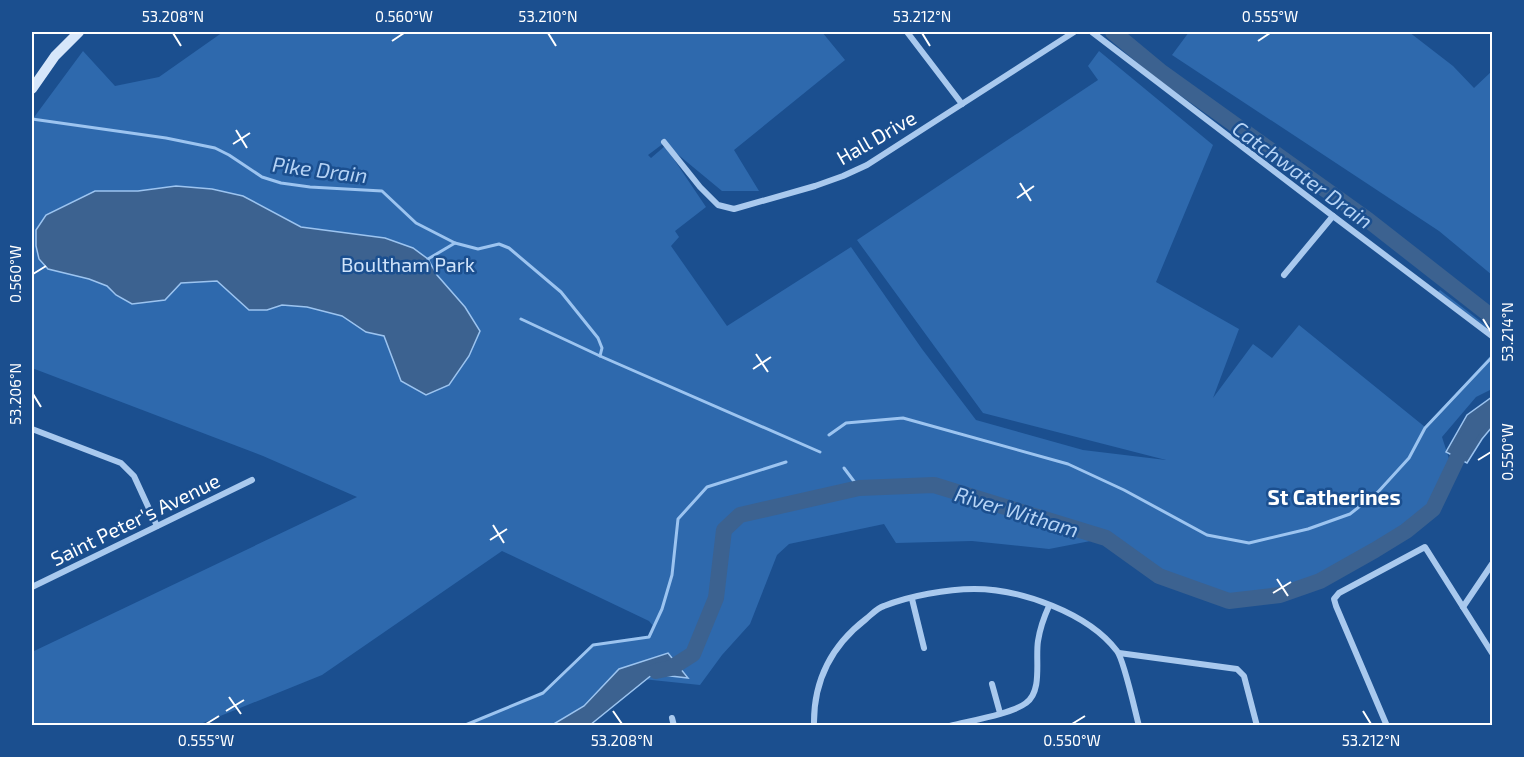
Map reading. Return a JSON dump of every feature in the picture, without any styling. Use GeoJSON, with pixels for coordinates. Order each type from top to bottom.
{"type":"FeatureCollection","features":[{"type":"Feature","properties":{"kind":"street"},"geometry":{"type":"LineString","coordinates":[[32,90],[55,56],[79,32]]}},
{"type":"Feature","properties":{"kind":"street"},"geometry":{"type":"LineString","coordinates":[[907,32],[962,104]]}},
{"type":"Feature","properties":{"kind":"street","name":"Hall Drive"},"geometry":{"type":"LineString","coordinates":[[664,142],[700,187],[718,205],[734,209],[843,176],[867,165],[1074,32]]}},
{"type":"Feature","properties":{"kind":"street"},"geometry":{"type":"LineString","coordinates":[[1092,32],[1492,336]]}},
{"type":"Feature","properties":{"kind":"street"},"geometry":{"type":"LineString","coordinates":[[1284,275],[1333,216]]}},
{"type":"Feature","properties":{"kind":"street"},"geometry":{"type":"LineString","coordinates":[[32,429],[121,463],[134,476],[157,526]]}},
{"type":"Feature","properties":{"kind":"street","name":"Saint Peter's Avenue"},"geometry":{"type":"LineString","coordinates":[[32,587],[252,480]]}},
{"type":"Feature","properties":{"kind":"street"},"geometry":{"type":"LineString","coordinates":[[1387,726],[1334,598],[1339,593],[1425,547],[1492,653]]}},
{"type":"Feature","properties":{"kind":"street"},"geometry":{"type":"LineString","coordinates":[[1463,607],[1492,564]]}},
{"type":"Feature","properties":{"kind":"street"},"geometry":{"type":"LineString","coordinates":[[814,726],[813,708],[819,682],[828,660],[851,630],[882,606],[941,592],[975,589],[1015,594],[1049,606],[1078,617],[1104,636],[1119,653],[1138,726]]}},
{"type":"Feature","properties":{"kind":"street"},"geometry":{"type":"LineString","coordinates":[[912,598],[924,648]]}},
{"type":"Feature","properties":{"kind":"street"},"geometry":{"type":"LineString","coordinates":[[950,726],[1017,708],[1028,702],[1034,693],[1041,623],[1049,606]]}},
{"type":"Feature","properties":{"kind":"street"},"geometry":{"type":"LineString","coordinates":[[1119,653],[1237,669],[1244,676],[1257,726]]}},
{"type":"Feature","properties":{"kind":"street"},"geometry":{"type":"LineString","coordinates":[[992,684],[1000,713]]}},
{"type":"Feature","properties":{"kind":"green space","name":"Boultham Park"},"geometry":{"type":"Polygon","coordinates":[[[223,32],[822,32],[845,60],[734,150],[759,191],[722,191],[664,143],[648,155],[651,158],[665,146],[706,207],[675,231],[679,237],[671,246],[727,326],[851,247],[922,349],[976,420],[1083,450],[1166,460],[983,413],[857,240],[1098,80],[1088,66],[1099,51],[1213,145],[1156,282],[1239,329],[1213,398],[1253,344],[1272,358],[1299,325],[1425,427],[1492,354],[1492,389],[1476,397],[1442,437],[1452,468],[1433,509],[1406,531],[1320,581],[1280,595],[1229,601],[1159,576],[1106,538],[1049,549],[972,541],[896,543],[884,524],[789,544],[777,555],[750,624],[722,655],[700,685],[623,677],[578,725],[463,725],[543,693],[593,645],[648,637],[654,627],[649,621],[502,551],[322,675],[198,725],[32,725],[32,652],[357,497],[263,456],[32,368],[32,120],[83,51],[115,86],[159,77],[223,32]]]}},
{"type":"Feature","properties":{"kind":"green space"},"geometry":{"type":"Polygon","coordinates":[[[1189,32],[1409,32],[1453,66],[1474,88],[1492,71],[1492,275],[1439,231],[1172,55],[1189,32]]]}},
{"type":"Feature","properties":{"kind":"green space"},"geometry":{"type":"Polygon","coordinates":[[[1440,290],[1492,330],[1492,332],[1438,292],[1440,290]]]}},
{"type":"Feature","properties":{"kind":"shaded area"},"geometry":{"type":"Polygon","coordinates":[[[176,186],[212,189],[243,196],[301,227],[385,238],[413,248],[428,259],[437,275],[465,307],[480,331],[469,356],[449,385],[426,395],[401,381],[384,336],[366,332],[342,316],[307,307],[282,305],[267,310],[249,310],[217,281],[181,283],[165,300],[132,304],[116,295],[107,286],[48,269],[39,259],[36,230],[46,215],[95,191],[138,191],[176,186]]]}},
{"type":"Feature","properties":{"kind":"shaded area"},"geometry":{"type":"Polygon","coordinates":[[[1492,397],[1492,427],[1467,463],[1446,452],[1467,415],[1492,397]]]}},
{"type":"Feature","properties":{"kind":"shaded area"},"geometry":{"type":"Polygon","coordinates":[[[668,653],[688,678],[653,674],[590,725],[552,725],[584,706],[619,669],[668,653]]]}},
{"type":"Feature","properties":{"kind":"waterway","name":"Catchwater Drain"},"geometry":{"type":"LineString","coordinates":[[1113,32],[1160,71],[1368,220],[1492,317]]}},
{"type":"Feature","properties":{"kind":"waterway","name":"Pike Drain"},"geometry":{"type":"LineString","coordinates":[[32,119],[166,138],[215,148],[262,177],[281,183],[382,191],[416,223],[455,243]]}},
{"type":"Feature","properties":{"kind":"waterway"},"geometry":{"type":"LineString","coordinates":[[428,259],[455,243],[478,249],[499,244],[509,248],[561,292],[598,338],[602,348],[600,356]]}},
{"type":"Feature","properties":{"kind":"waterway"},"geometry":{"type":"LineString","coordinates":[[521,319],[820,452]]}},
{"type":"Feature","properties":{"kind":"waterway"},"geometry":{"type":"LineString","coordinates":[[829,435],[846,423],[903,418],[1068,464],[1124,490],[1207,535],[1249,543],[1308,529],[1350,514],[1378,492],[1409,458],[1425,428],[1492,357]]}},
{"type":"Feature","properties":{"kind":"waterway","name":"River Witham"},"geometry":{"type":"LineString","coordinates":[[656,671],[671,668],[693,654],[716,598],[724,530],[740,515],[859,488],[934,485],[1106,538],[1159,576],[1229,601],[1280,595],[1320,581],[1406,531],[1433,509],[1467,438],[1475,426],[1492,410]]}},
{"type":"Feature","properties":{"kind":"waterway"},"geometry":{"type":"LineString","coordinates":[[463,726],[543,693],[593,645],[649,637],[662,609],[672,575],[678,519],[707,487],[786,462]]}},
{"type":"Feature","properties":{"kind":"waterway"},"geometry":{"type":"LineString","coordinates":[[844,468],[859,488]]}},
{"type":"Feature","properties":{"kind":"district","name":"St Catherines"},"geometry":{"type":"Point","coordinates":[1334,496]}}]}
